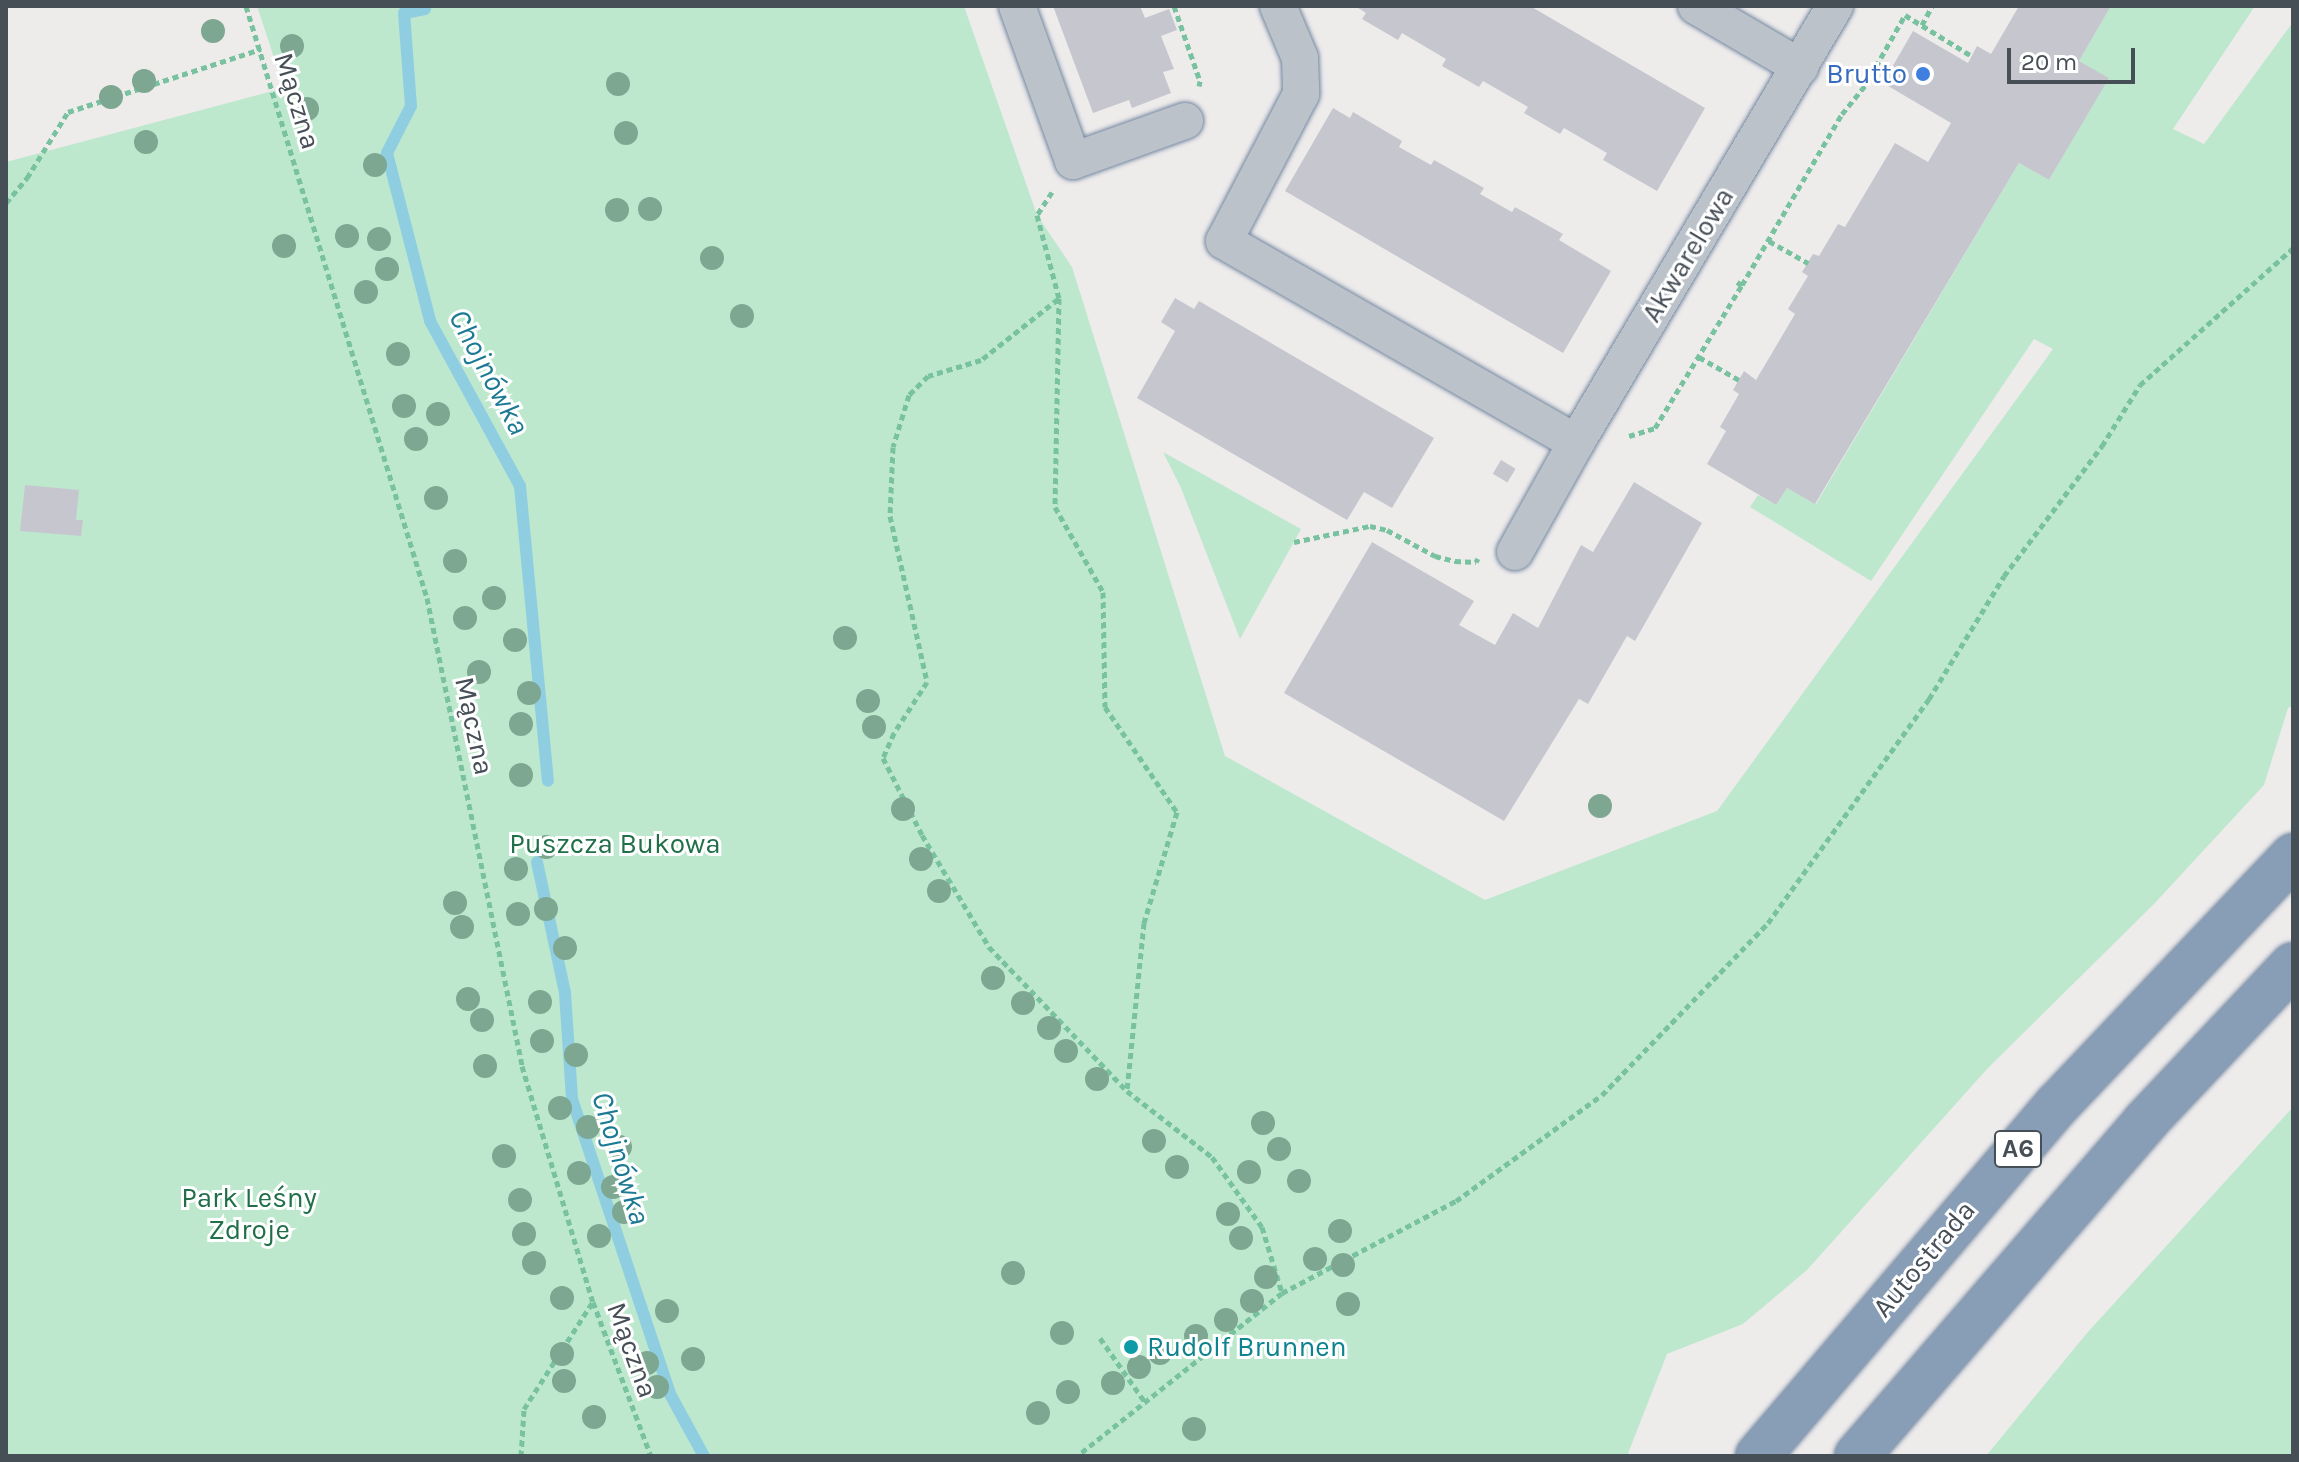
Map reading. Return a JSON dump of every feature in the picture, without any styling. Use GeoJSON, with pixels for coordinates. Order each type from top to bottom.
{"type":"FeatureCollection","features":[{"type":"Feature","properties":{"kind":"highway","name":"Autostrada"},"geometry":{"type":"LineString","coordinates":[[1758,1456],[2058,1104],[2293,856]]}},
{"type":"Feature","properties":{"kind":"highway"},"geometry":{"type":"LineString","coordinates":[[1857,1456],[2136,1133],[2293,965]]}},
{"type":"Feature","properties":{"kind":"street"},"geometry":{"type":"LineString","coordinates":[[1017,6],[1073,161],[1185,121]]}},
{"type":"Feature","properties":{"kind":"street"},"geometry":{"type":"LineString","coordinates":[[1278,6],[1300,58],[1301,94],[1224,241],[1576,443]]}},
{"type":"Feature","properties":{"kind":"street"},"geometry":{"type":"LineString","coordinates":[[1696,6],[1800,67]]}},
{"type":"Feature","properties":{"kind":"street","name":"Akwarelowa"},"geometry":{"type":"LineString","coordinates":[[1499,551],[1576,443],[1835,6]]}},
{"type":"Feature","properties":{"kind":"path","name":"Mączna"},"geometry":{"type":"LineString","coordinates":[[246,6],[427,598],[522,1066],[593,1302],[651,1456]]}},
{"type":"Feature","properties":{"kind":"path"},"geometry":{"type":"LineString","coordinates":[[1174,6],[1200,81]]}},
{"type":"Feature","properties":{"kind":"path"},"geometry":{"type":"LineString","coordinates":[[1922,25],[1932,6]]}},
{"type":"Feature","properties":{"kind":"path"},"geometry":{"type":"LineString","coordinates":[[1618,439],[1655,428],[1842,114],[1866,84],[1905,15],[1972,56]]}},
{"type":"Feature","properties":{"kind":"path"},"geometry":{"type":"LineString","coordinates":[[6,203],[27,178],[68,112],[261,49]]}},
{"type":"Feature","properties":{"kind":"path"},"geometry":{"type":"LineString","coordinates":[[1073,161],[1037,215],[1059,298],[1055,507],[1103,592],[1105,707],[1177,812],[1144,923],[1127,1091]]}},
{"type":"Feature","properties":{"kind":"path"},"geometry":{"type":"LineString","coordinates":[[1769,241],[1808,263]]}},
{"type":"Feature","properties":{"kind":"path"},"geometry":{"type":"LineString","coordinates":[[1077,1456],[1282,1293],[1456,1201],[1602,1095],[1768,923],[1929,699],[2004,576],[2102,446],[2140,385],[2293,248]]}},
{"type":"Feature","properties":{"kind":"path"},"geometry":{"type":"LineString","coordinates":[[1059,298],[981,360],[928,376],[909,395],[893,447],[890,516],[927,682],[894,733],[883,758],[922,835],[989,947],[1127,1091],[1212,1157],[1262,1227],[1282,1293]]}},
{"type":"Feature","properties":{"kind":"path"},"geometry":{"type":"LineString","coordinates":[[1699,357],[1739,380]]}},
{"type":"Feature","properties":{"kind":"path"},"geometry":{"type":"LineString","coordinates":[[1294,542],[1370,526],[1387,530],[1435,556],[1455,561],[1476,562],[1499,551]]}},
{"type":"Feature","properties":{"kind":"path"},"geometry":{"type":"LineString","coordinates":[[521,1456],[524,1409],[593,1302]]}},
{"type":"Feature","properties":{"kind":"path"},"geometry":{"type":"LineString","coordinates":[[1100,1338],[1145,1402]]}},
{"type":"Feature","properties":{"kind":"green space","name":"Puszcza Bukowa"},"geometry":{"type":"Polygon","coordinates":[[[257,6],[964,6],[1037,215],[1072,267],[1225,756],[1485,900],[1717,811],[2053,349],[2034,339],[1871,581],[1750,507],[1758,495],[1776,505],[1787,488],[1816,504],[2019,163],[2049,180],[2108,79],[2079,61],[2111,6],[2255,6],[2173,129],[2204,144],[2293,22],[2293,705],[2288,708],[2264,785],[2154,904],[1987,1069],[1807,1270],[1743,1324],[1667,1354],[1627,1456],[6,1456],[6,162],[284,88],[257,6]]]}},
{"type":"Feature","properties":{"kind":"green space"},"geometry":{"type":"Polygon","coordinates":[[[1163,452],[1301,529],[1240,639],[1181,488],[1163,452]]]}},
{"type":"Feature","properties":{"kind":"green space"},"geometry":{"type":"Polygon","coordinates":[[[2293,1107],[2293,1456],[1986,1456],[2087,1333],[2293,1107]]]}},
{"type":"Feature","properties":{"kind":"building"},"geometry":{"type":"Polygon","coordinates":[[[1053,6],[1140,6],[1145,18],[1169,9],[1177,30],[1161,36],[1174,69],[1163,72],[1171,93],[1132,108],[1129,100],[1093,113],[1053,6]]]}},
{"type":"Feature","properties":{"kind":"building"},"geometry":{"type":"Polygon","coordinates":[[[1355,6],[1530,6],[1705,108],[1657,191],[1603,160],[1607,153],[1564,128],[1560,134],[1524,113],[1528,107],[1483,81],[1479,87],[1442,66],[1446,59],[1402,33],[1398,40],[1362,19],[1366,13],[1355,6]]]}},
{"type":"Feature","properties":{"kind":"building"},"geometry":{"type":"Polygon","coordinates":[[[2019,6],[2111,6],[2079,61],[2109,78],[2049,180],[2019,163],[1815,504],[1787,488],[1776,505],[1707,464],[1726,431],[1720,427],[1739,394],[1733,390],[1744,371],[1756,380],[1795,314],[1788,309],[1808,276],[1802,272],[1813,254],[1819,256],[1838,224],[1845,227],[1895,143],[1928,162],[1951,123],[1883,83],[1913,31],[1968,63],[1977,46],[1991,54],[2019,6]]]}},
{"type":"Feature","properties":{"kind":"building"},"geometry":{"type":"Polygon","coordinates":[[[1333,108],[1350,118],[1353,112],[1402,141],[1399,147],[1431,165],[1434,160],[1484,188],[1480,194],[1512,212],[1515,207],[1563,234],[1559,240],[1611,271],[1563,353],[1285,191],[1333,108]]]}},
{"type":"Feature","properties":{"kind":"building"},"geometry":{"type":"Polygon","coordinates":[[[1175,298],[1194,309],[1199,301],[1434,438],[1392,508],[1364,492],[1347,520],[1137,398],[1175,331],[1161,322],[1175,298]]]}},
{"type":"Feature","properties":{"kind":"building"},"geometry":{"type":"Polygon","coordinates":[[[1501,460],[1516,469],[1507,482],[1493,474],[1501,460]]]}},
{"type":"Feature","properties":{"kind":"building"},"geometry":{"type":"Polygon","coordinates":[[[1634,482],[1702,523],[1635,641],[1627,636],[1588,704],[1579,699],[1504,821],[1284,693],[1372,542],[1474,601],[1459,625],[1495,645],[1513,613],[1538,628],[1581,545],[1593,552],[1634,482]]]}},
{"type":"Feature","properties":{"kind":"building"},"geometry":{"type":"Polygon","coordinates":[[[25,485],[79,490],[76,520],[83,520],[81,536],[20,531],[25,485]]]}},
{"type":"Feature","properties":{"kind":"waterway","name":"Chojnówka"},"geometry":{"type":"LineString","coordinates":[[425,9],[404,13],[411,106],[387,153],[430,321],[520,486],[548,781]]}},
{"type":"Feature","properties":{"kind":"waterway","name":"Chojnówka"},"geometry":{"type":"LineString","coordinates":[[537,862],[565,993],[572,1099],[670,1394],[704,1456]]}},
{"type":"Feature","properties":{"kind":"place","name":"Brutto"},"geometry":{"type":"Point","coordinates":[1923,74]}},
{"type":"Feature","properties":{"kind":"place","name":"Rudolf Brunnen"},"geometry":{"type":"Point","coordinates":[1131,1347]}},
{"type":"Feature","properties":{"kind":"park label","name":"Park Leśny Zdroje"},"geometry":{"type":"Point","coordinates":[249,1214]}}]}
